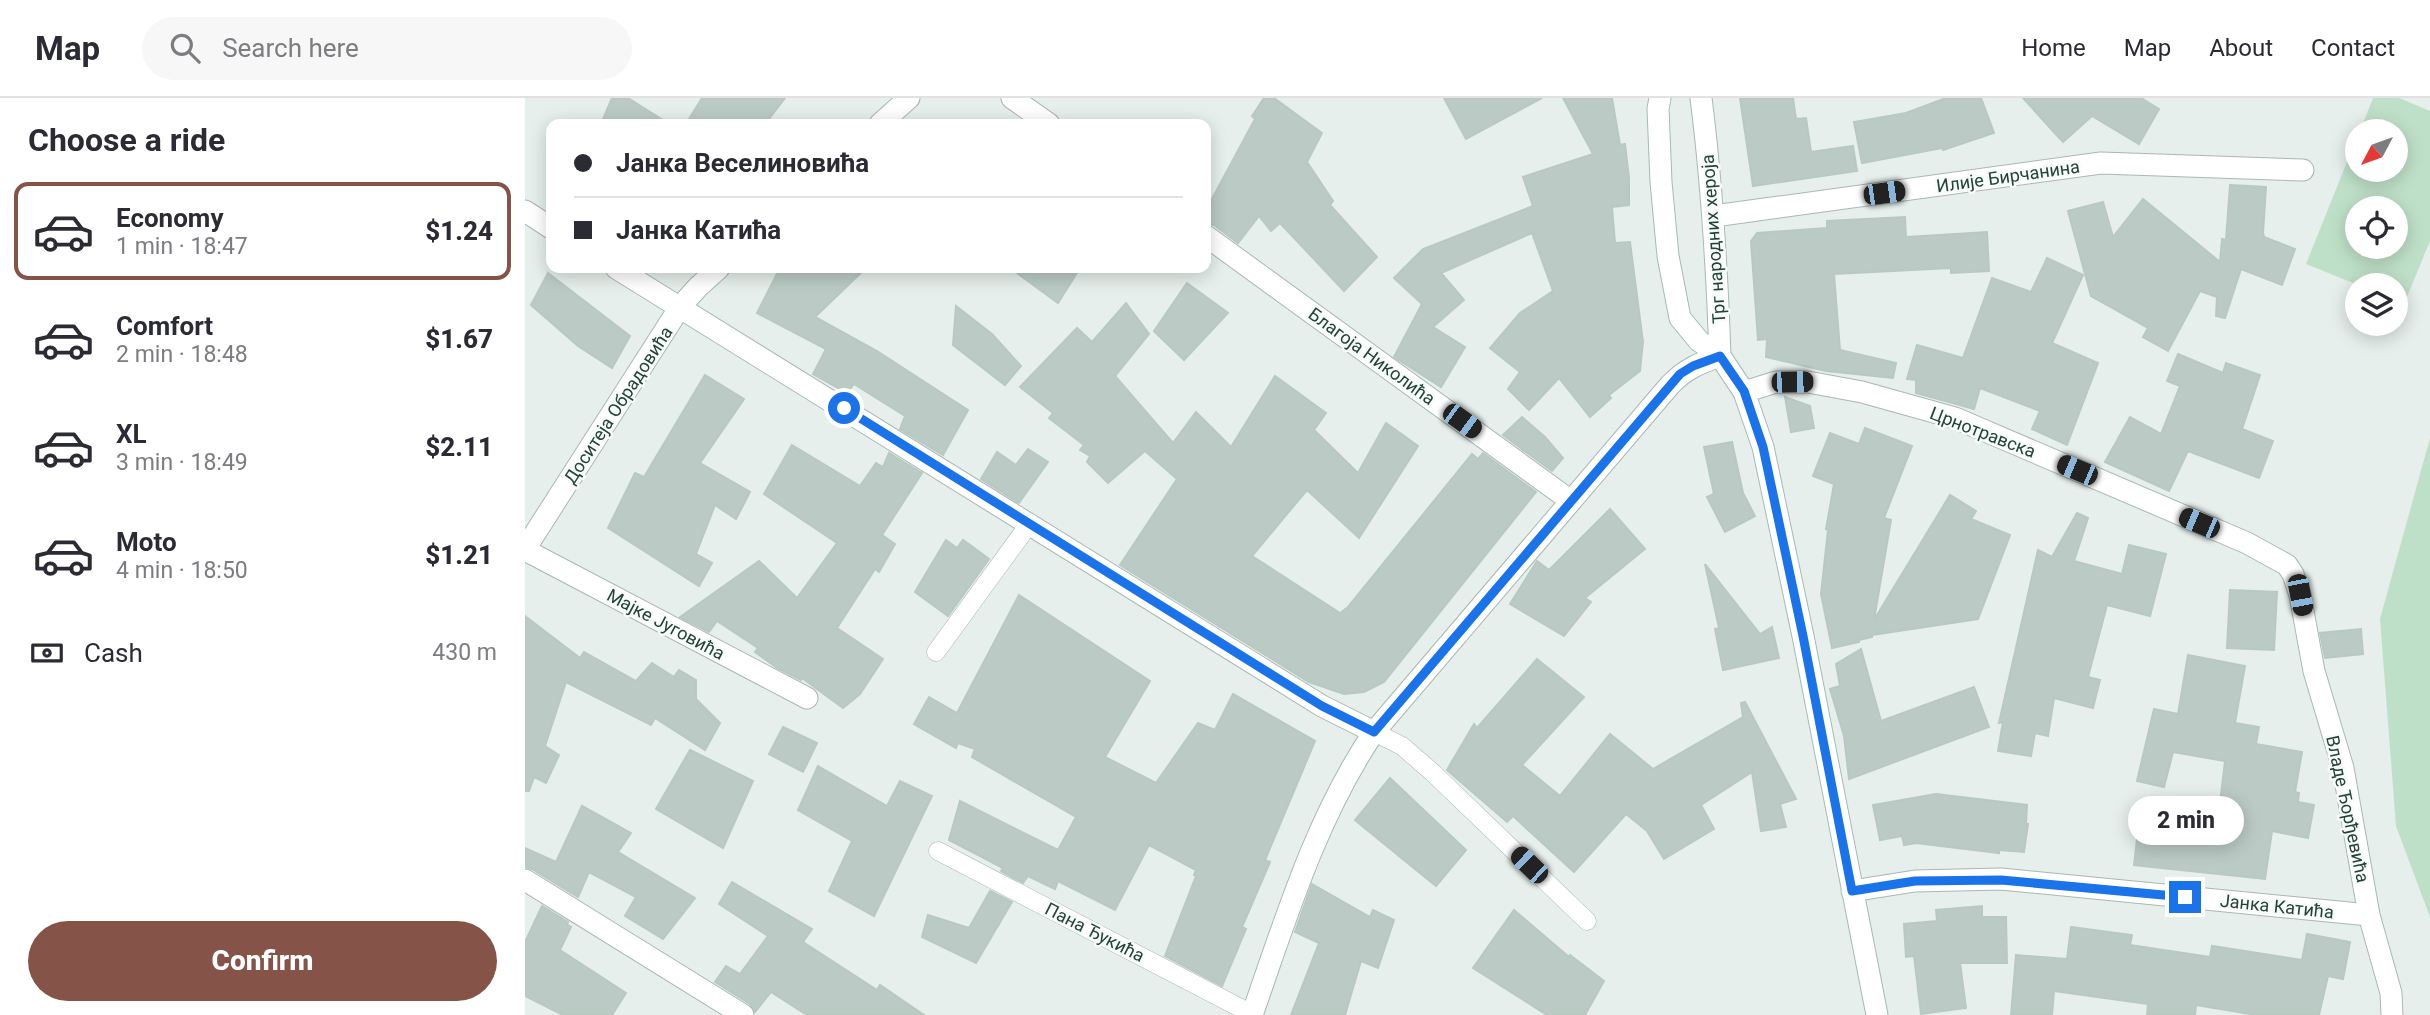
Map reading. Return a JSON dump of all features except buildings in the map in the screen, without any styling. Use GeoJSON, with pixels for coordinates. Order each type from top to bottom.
{"type":"FeatureCollection","features":[{"type":"Feature","properties":{"kind":"street"},"geometry":{"type":"LineString","coordinates":[[886,119],[909,98]]}},
{"type":"Feature","properties":{"kind":"street"},"geometry":{"type":"LineString","coordinates":[[1012,98],[1042,119]]}},
{"type":"Feature","properties":{"kind":"street","name":"Трг народних хероја"},"geometry":{"type":"LineString","coordinates":[[1660,98],[1658,109],[1661,182],[1668,256],[1680,318],[1699,341],[1720,356]]}},
{"type":"Feature","properties":{"kind":"street","name":"Трг народних хероја"},"geometry":{"type":"LineString","coordinates":[[1701,98],[1714,216],[1720,356]]}},
{"type":"Feature","properties":{"kind":"street","name":"Илије Бирчанина"},"geometry":{"type":"LineString","coordinates":[[1714,216],[2101,163],[2303,170]]}},
{"type":"Feature","properties":{"kind":"street"},"geometry":{"type":"LineString","coordinates":[[525,211],[546,225]]}},
{"type":"Feature","properties":{"kind":"street","name":"Благоја Николића"},"geometry":{"type":"LineString","coordinates":[[1211,240],[1571,501]]}},
{"type":"Feature","properties":{"kind":"street"},"geometry":{"type":"LineString","coordinates":[[625,273],[1322,706],[1374,732]]}},
{"type":"Feature","properties":{"kind":"street","name":"Доситеја Обрадовића"},"geometry":{"type":"LineString","coordinates":[[525,550],[680,307],[713,273]]}},
{"type":"Feature","properties":{"kind":"street"},"geometry":{"type":"LineString","coordinates":[[1720,356],[1744,391],[1763,447],[1877,1015]]}},
{"type":"Feature","properties":{"kind":"street","name":"Пана Ђукића"},"geometry":{"type":"LineString","coordinates":[[1252,1014],[1308,856],[1350,768],[1374,732],[1680,374],[1720,356]]}},
{"type":"Feature","properties":{"kind":"street","name":"Црнотравска"},"geometry":{"type":"LineString","coordinates":[[1744,391],[1776,382],[1808,382],[1862,392],[1955,418],[2247,544],[2287,565]]}},
{"type":"Feature","properties":{"kind":"street","name":"Мајке Југовића"},"geometry":{"type":"LineString","coordinates":[[525,550],[807,698]]}},
{"type":"Feature","properties":{"kind":"street","name":"Владе Ђорђевића"},"geometry":{"type":"LineString","coordinates":[[2287,565],[2300,595],[2314,671],[2343,768],[2369,915],[2391,993],[2392,1015]]}},
{"type":"Feature","properties":{"kind":"street"},"geometry":{"type":"LineString","coordinates":[[525,880],[743,1015]]}},
{"type":"Feature","properties":{"kind":"street","name":"Јанка Катића"},"geometry":{"type":"LineString","coordinates":[[1852,891],[1915,881],[2001,880],[2369,915]]}},
{"type":"Feature","properties":{"kind":"lane"},"geometry":{"type":"LineString","coordinates":[[936,652],[1030,523]]}},
{"type":"Feature","properties":{"kind":"lane"},"geometry":{"type":"LineString","coordinates":[[1374,732],[1402,746],[1432,772],[1587,921]]}},
{"type":"Feature","properties":{"kind":"lane","name":"Пана Ђукића"},"geometry":{"type":"LineString","coordinates":[[938,851],[1252,1014]]}},
{"type":"Feature","properties":{"kind":"green space"},"geometry":{"type":"Polygon","coordinates":[[[2373,98],[2399,98],[2430,111],[2430,241],[2408,294],[2408,273],[2345,273],[2345,280],[2306,264],[2345,167],[2345,182],[2408,182],[2408,119],[2365,119],[2373,98]]]}},
{"type":"Feature","properties":{"kind":"green space"},"geometry":{"type":"Polygon","coordinates":[[[2430,438],[2430,917],[2396,826],[2380,619],[2430,438]]]}},
{"type":"Feature","properties":{"kind":"route"},"geometry":{"type":"LineString","coordinates":[[844,408],[1322,706],[1374,732],[1680,374],[1720,356],[1744,391],[1763,447],[1852,891],[1915,881],[2001,880],[2185,897]]}}]}
